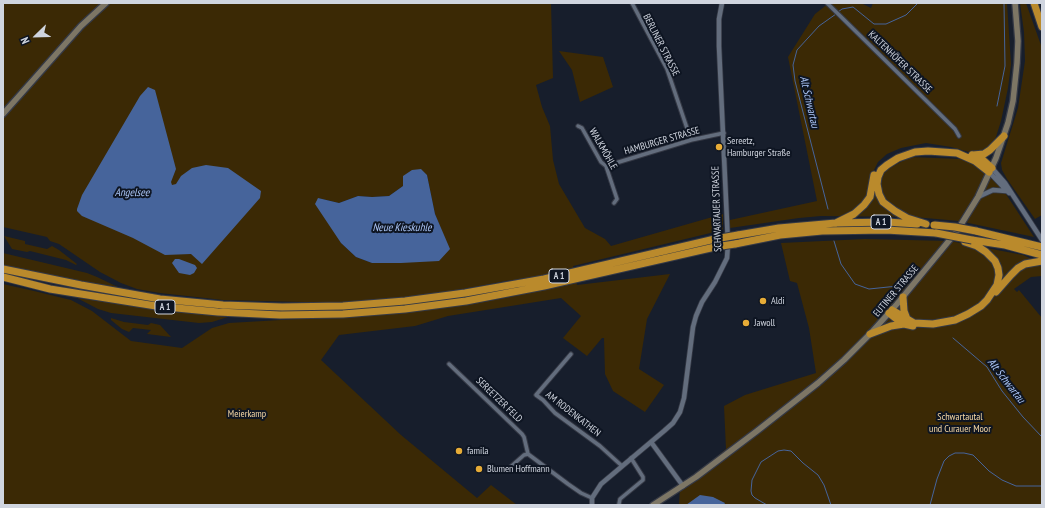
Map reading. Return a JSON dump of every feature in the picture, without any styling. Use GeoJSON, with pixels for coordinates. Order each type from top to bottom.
{"type":"FeatureCollection","features":[{"type":"Feature","properties":{"kind":"highway"},"geometry":{"type":"LineString","coordinates":[[1034,3],[1042,27]]}},
{"type":"Feature","properties":{"kind":"highway"},"geometry":{"type":"LineString","coordinates":[[973,155],[984,154],[1004,136]]}},
{"type":"Feature","properties":{"kind":"highway"},"geometry":{"type":"LineString","coordinates":[[836,223],[854,214],[864,205],[870,197],[874,175],[885,162],[896,155],[914,149],[928,147],[944,148],[973,155],[983,160],[991,170]]}},
{"type":"Feature","properties":{"kind":"highway"},"geometry":{"type":"LineString","coordinates":[[926,224],[895,211],[884,202],[880,194],[878,177],[881,170],[887,165],[898,158],[915,152],[928,150],[957,153],[991,170]]}},
{"type":"Feature","properties":{"kind":"highway","name":"A 1"},"geometry":{"type":"LineString","coordinates":[[3,277],[50,289],[156,306],[218,312],[312,315],[366,313],[405,309],[415,304],[465,293],[544,279],[715,239],[779,228],[836,223],[886,222],[926,224],[976,231],[1042,247]]}},
{"type":"Feature","properties":{"kind":"highway","name":"A 1"},"geometry":{"type":"LineString","coordinates":[[3,269],[119,293],[160,299],[223,305],[312,307],[405,301],[415,304],[466,301],[544,286],[715,247],[780,236],[822,231],[886,230],[919,232],[969,241],[1005,245],[1039,254]]}},
{"type":"Feature","properties":{"kind":"highway"},"geometry":{"type":"LineString","coordinates":[[870,334],[891,326],[906,323],[933,324],[955,320],[981,306],[994,291],[997,285],[999,275],[998,268],[986,252],[969,241]]}},
{"type":"Feature","properties":{"kind":"highway"},"geometry":{"type":"LineString","coordinates":[[891,312],[906,323],[934,327],[954,323],[968,317],[987,303],[1011,274],[1018,268],[1025,264],[1039,261]]}},
{"type":"Feature","properties":{"kind":"highway"},"geometry":{"type":"LineString","coordinates":[[903,297],[906,323]]}},
{"type":"Feature","properties":{"kind":"main road"},"geometry":{"type":"LineString","coordinates":[[3,114],[81,26],[106,3]]}},
{"type":"Feature","properties":{"kind":"main road","name":"EUTINER STRASSE"},"geometry":{"type":"LineString","coordinates":[[653,505],[683,486],[818,383],[891,312],[957,231],[978,197],[991,170],[1004,136],[1013,102],[1018,63],[1018,40],[1014,3]]}},
{"type":"Feature","properties":{"kind":"street","name":"BERLINER STRASSE"},"geometry":{"type":"LineString","coordinates":[[632,3],[669,73],[691,140]]}},
{"type":"Feature","properties":{"kind":"street","name":"SCHWARTAUER STRASSE"},"geometry":{"type":"LineString","coordinates":[[592,498],[601,484],[673,423],[680,412],[684,398],[693,327],[696,316],[702,302],[715,282],[727,258],[728,244],[724,134],[719,46],[719,19],[722,3]]}},
{"type":"Feature","properties":{"kind":"street","name":"KALTENHÖFER STRASSE"},"geometry":{"type":"LineString","coordinates":[[827,3],[955,129],[959,136]]}},
{"type":"Feature","properties":{"kind":"street","name":"WALKMÖHLE"},"geometry":{"type":"LineString","coordinates":[[578,126],[582,128],[601,162],[606,166],[617,199],[614,204]]}},
{"type":"Feature","properties":{"kind":"street","name":"HAMBURGER STRASSE"},"geometry":{"type":"LineString","coordinates":[[606,166],[691,140],[724,134]]}},
{"type":"Feature","properties":{"kind":"street"},"geometry":{"type":"LineString","coordinates":[[991,170],[1007,191],[1016,199]]}},
{"type":"Feature","properties":{"kind":"street"},"geometry":{"type":"LineString","coordinates":[[991,170],[1005,183],[1042,240]]}},
{"type":"Feature","properties":{"kind":"street"},"geometry":{"type":"LineString","coordinates":[[978,197],[993,190],[1007,191]]}},
{"type":"Feature","properties":{"kind":"street","name":"AM RODENKATHEN"},"geometry":{"type":"LineString","coordinates":[[571,354],[536,395],[555,413],[600,446],[622,466]]}},
{"type":"Feature","properties":{"kind":"street","name":"SEREETZER FELD"},"geometry":{"type":"LineString","coordinates":[[449,364],[522,434],[528,454]]}},
{"type":"Feature","properties":{"kind":"street"},"geometry":{"type":"LineString","coordinates":[[652,442],[683,486]]}},
{"type":"Feature","properties":{"kind":"street"},"geometry":{"type":"LineString","coordinates":[[507,470],[524,455],[528,454],[581,493],[592,498],[592,505]]}},
{"type":"Feature","properties":{"kind":"street"},"geometry":{"type":"LineString","coordinates":[[619,504],[620,499],[643,480],[643,477],[631,458]]}},
{"type":"Feature","properties":{"kind":"green space","name":"Meierkamp"},"geometry":{"type":"Polygon","coordinates":[[[3,3],[551,3],[553,78],[536,85],[542,107],[550,126],[553,160],[559,184],[585,228],[605,239],[611,246],[723,214],[723,230],[573,266],[577,285],[670,274],[647,319],[639,369],[664,385],[645,412],[613,391],[605,374],[604,338],[602,338],[587,356],[563,338],[581,316],[561,298],[448,316],[415,326],[339,335],[321,360],[401,435],[477,498],[491,485],[517,505],[3,505],[3,284],[71,300],[92,311],[131,341],[182,348],[212,328],[229,323],[401,313],[465,305],[515,296],[511,280],[404,298],[344,303],[223,300],[160,293],[137,289],[121,283],[100,272],[59,244],[50,241],[47,237],[3,227],[3,3]],[[427,175],[403,186],[389,196],[358,196],[339,203],[318,198],[341,243],[356,257],[372,263],[449,249],[435,214],[427,175]]]}},
{"type":"Feature","properties":{"kind":"green space"},"geometry":{"type":"Polygon","coordinates":[[[829,3],[861,3],[871,8],[873,3],[1007,3],[1011,64],[1001,121],[995,140],[990,148],[976,154],[951,147],[926,143],[901,148],[887,154],[878,162],[872,174],[868,190],[880,187],[884,171],[910,157],[961,159],[976,164],[1002,188],[1034,237],[959,221],[914,217],[821,216],[730,228],[730,220],[817,201],[788,57],[815,14],[829,3]]]}},
{"type":"Feature","properties":{"kind":"green space"},"geometry":{"type":"Polygon","coordinates":[[[1020,3],[1026,3],[1042,48],[1042,215],[1035,219],[1007,179],[1002,170],[1001,163],[1018,108],[1025,61],[1024,32],[1020,3]]]}},
{"type":"Feature","properties":{"kind":"green space"},"geometry":{"type":"Polygon","coordinates":[[[559,51],[603,57],[613,87],[580,102],[572,70],[559,51]]]}},
{"type":"Feature","properties":{"kind":"green space"},"geometry":{"type":"Polygon","coordinates":[[[4,236],[25,241],[25,244],[47,249],[52,246],[77,264],[76,265],[66,260],[30,251],[27,252],[12,249],[4,236]]]}},
{"type":"Feature","properties":{"kind":"green space","name":"Schwartautal und Curauer Moor"},"geometry":{"type":"Polygon","coordinates":[[[865,239],[950,241],[1023,255],[1042,264],[1042,276],[1031,277],[1014,289],[1017,292],[1019,290],[1042,318],[1042,505],[725,505],[725,503],[679,505],[680,487],[726,449],[724,406],[745,395],[816,373],[809,328],[797,283],[790,281],[781,243],[865,239]]]}},
{"type":"Feature","properties":{"kind":"green space"},"geometry":{"type":"Polygon","coordinates":[[[3,253],[87,273],[122,289],[3,265],[3,253]]]}},
{"type":"Feature","properties":{"kind":"green space"},"geometry":{"type":"Polygon","coordinates":[[[77,298],[228,317],[212,322],[199,323],[111,313],[98,309],[77,298]]]}},
{"type":"Feature","properties":{"kind":"green space"},"geometry":{"type":"Polygon","coordinates":[[[111,318],[124,322],[148,325],[151,323],[160,325],[171,337],[147,334],[151,330],[133,328],[129,332],[122,329],[111,320],[111,318]]]}},
{"type":"Feature","properties":{"kind":"water","name":"Angelsee"},"geometry":{"type":"Polygon","coordinates":[[[148,87],[155,90],[176,169],[171,182],[172,185],[176,184],[181,176],[192,168],[206,165],[228,168],[261,191],[260,198],[202,264],[191,254],[165,255],[133,238],[82,216],[77,211],[82,195],[140,96],[148,87]]]}},
{"type":"Feature","properties":{"kind":"water","name":"Neue Kieskuhle"},"geometry":{"type":"Polygon","coordinates":[[[421,169],[427,175],[435,214],[450,249],[439,261],[372,263],[356,257],[341,243],[315,204],[318,198],[339,203],[358,196],[389,196],[403,186],[403,176],[412,170],[421,169]]]}},
{"type":"Feature","properties":{"kind":"water"},"geometry":{"type":"Polygon","coordinates":[[[175,259],[195,265],[197,268],[194,273],[190,275],[179,273],[172,263],[175,259]]]}},
{"type":"Feature","properties":{"kind":"water"},"geometry":{"type":"Polygon","coordinates":[[[700,495],[713,497],[725,503],[724,505],[686,505],[700,495]]]}},
{"type":"Feature","properties":{"kind":"waterway","name":"Alt Schwartau"},"geometry":{"type":"LineString","coordinates":[[838,12],[842,9],[853,7],[874,24],[886,24],[906,15],[918,3]]}},
{"type":"Feature","properties":{"kind":"waterway"},"geometry":{"type":"LineString","coordinates":[[997,106],[1005,66],[1004,3]]}},
{"type":"Feature","properties":{"kind":"waterway","name":"Alt Schwartau"},"geometry":{"type":"LineString","coordinates":[[828,209],[795,81],[793,65],[797,50],[819,26],[836,14]]}},
{"type":"Feature","properties":{"kind":"waterway","name":"Alt Schwartau"},"geometry":{"type":"LineString","coordinates":[[834,241],[841,264],[855,284],[869,289],[898,286]]}},
{"type":"Feature","properties":{"kind":"waterway","name":"Alt Schwartau"},"geometry":{"type":"LineString","coordinates":[[953,338],[987,367],[1002,391],[1023,417],[1042,437]]}},
{"type":"Feature","properties":{"kind":"waterway","name":"Alt Schwartau"},"geometry":{"type":"LineString","coordinates":[[767,505],[752,495],[752,480],[761,462],[778,451],[784,450],[791,451],[818,475],[824,485],[831,505]]}},
{"type":"Feature","properties":{"kind":"waterway","name":"Alt Schwartau"},"geometry":{"type":"LineString","coordinates":[[930,505],[937,479],[944,461],[955,453],[973,455],[989,471],[1002,480],[1016,486],[1042,486]]}},
{"type":"Feature","properties":{"kind":"place","name":"Sereetz, Hamburger Straße"},"geometry":{"type":"Point","coordinates":[719,147]}},
{"type":"Feature","properties":{"kind":"place","name":"Aldi"},"geometry":{"type":"Point","coordinates":[763,301]}},
{"type":"Feature","properties":{"kind":"place","name":"Jawoll"},"geometry":{"type":"Point","coordinates":[746,323]}},
{"type":"Feature","properties":{"kind":"place","name":"famila"},"geometry":{"type":"Point","coordinates":[459,451]}},
{"type":"Feature","properties":{"kind":"place","name":"Blumen Hoffmann"},"geometry":{"type":"Point","coordinates":[479,469]}}]}
